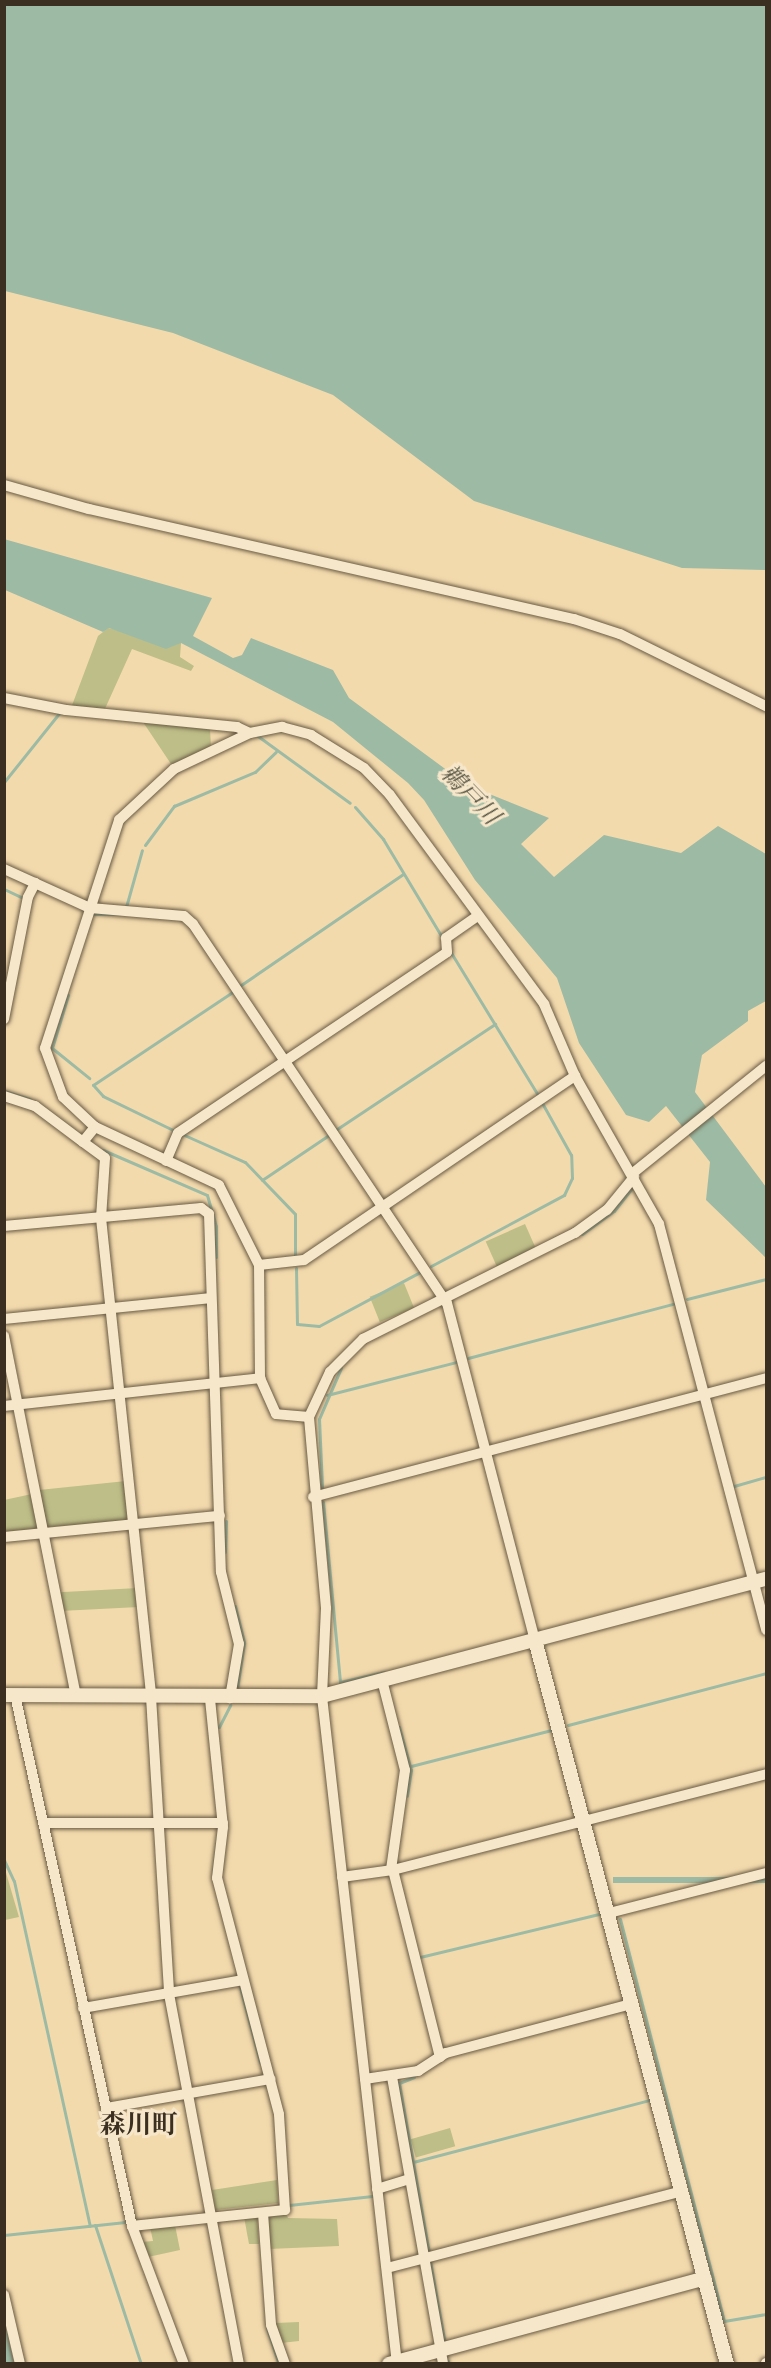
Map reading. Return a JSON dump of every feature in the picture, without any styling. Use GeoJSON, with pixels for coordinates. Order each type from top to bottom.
{"type":"FeatureCollection","features":[{"type":"Feature","properties":{"kind":"street"},"geometry":{"type":"LineString","coordinates":[[4,485],[574,619],[620,634],[766,706]]}},
{"type":"Feature","properties":{"kind":"street"},"geometry":{"type":"LineString","coordinates":[[4,698],[237,727],[250,733]]}},
{"type":"Feature","properties":{"kind":"street"},"geometry":{"type":"LineString","coordinates":[[309,1417],[276,1414],[260,1378],[259,1265],[219,1185],[95,1127],[63,1097],[45,1048],[119,820],[141,794],[174,769],[250,733],[298,729],[364,768],[420,830],[476,918],[544,1004],[575,1076],[634,1175],[659,1224],[704,1395],[760,1580],[766,1630]]}},
{"type":"Feature","properties":{"kind":"street"},"geometry":{"type":"LineString","coordinates":[[4,870],[90,908],[189,919],[443,1297],[609,1913],[727,2364]]}},
{"type":"Feature","properties":{"kind":"street"},"geometry":{"type":"LineString","coordinates":[[4,1019],[28,897],[35,883]]}},
{"type":"Feature","properties":{"kind":"street"},"geometry":{"type":"LineString","coordinates":[[166,1161],[178,1133],[447,952],[446,938],[476,918]]}},
{"type":"Feature","properties":{"kind":"street"},"geometry":{"type":"LineString","coordinates":[[705,2278],[394,2363],[387,2268],[322,1696],[326,1608],[313,1497],[309,1417],[320,1388],[345,1353],[443,1297],[594,1221],[634,1175],[766,1066]]}},
{"type":"Feature","properties":{"kind":"street"},"geometry":{"type":"LineString","coordinates":[[259,1265],[296,1264],[575,1076]]}},
{"type":"Feature","properties":{"kind":"street"},"geometry":{"type":"LineString","coordinates":[[4,1096],[35,1106],[105,1158],[101,1218],[151,1697],[169,1994],[239,2364]]}},
{"type":"Feature","properties":{"kind":"street"},"geometry":{"type":"LineString","coordinates":[[83,1142],[95,1127]]}},
{"type":"Feature","properties":{"kind":"street"},"geometry":{"type":"LineString","coordinates":[[4,1226],[206,1210],[211,1220],[209,1298],[220,1516],[220,1572],[239,1644],[230,1698]]}},
{"type":"Feature","properties":{"kind":"street"},"geometry":{"type":"LineString","coordinates":[[4,1319],[209,1298]]}},
{"type":"Feature","properties":{"kind":"street"},"geometry":{"type":"LineString","coordinates":[[4,1336],[76,1696]]}},
{"type":"Feature","properties":{"kind":"street"},"geometry":{"type":"LineString","coordinates":[[4,1406],[17,1402],[260,1378]]}},
{"type":"Feature","properties":{"kind":"street"},"geometry":{"type":"LineString","coordinates":[[313,1497],[766,1378]]}},
{"type":"Feature","properties":{"kind":"street"},"geometry":{"type":"LineString","coordinates":[[4,1537],[220,1516]]}},
{"type":"Feature","properties":{"kind":"street"},"geometry":{"type":"LineString","coordinates":[[184,2364],[132,2226],[44,1823],[7,1693],[210,1698],[322,1696],[760,1580]]}},
{"type":"Feature","properties":{"kind":"street"},"geometry":{"type":"LineString","coordinates":[[382,1680],[405,1770],[392,1870],[440,2057]]}},
{"type":"Feature","properties":{"kind":"street"},"geometry":{"type":"LineString","coordinates":[[132,2226],[285,2210],[282,2127],[217,1878],[223,1823],[210,1698]]}},
{"type":"Feature","properties":{"kind":"street"},"geometry":{"type":"LineString","coordinates":[[342,1877],[392,1870],[585,1823],[766,1774]]}},
{"type":"Feature","properties":{"kind":"street"},"geometry":{"type":"LineString","coordinates":[[44,1823],[160,1826],[223,1823]]}},
{"type":"Feature","properties":{"kind":"street"},"geometry":{"type":"LineString","coordinates":[[609,1913],[766,1873]]}},
{"type":"Feature","properties":{"kind":"street"},"geometry":{"type":"LineString","coordinates":[[83,2008],[243,1980]]}},
{"type":"Feature","properties":{"kind":"street"},"geometry":{"type":"LineString","coordinates":[[365,2079],[392,2077],[440,2057],[632,2004]]}},
{"type":"Feature","properties":{"kind":"street"},"geometry":{"type":"LineString","coordinates":[[392,2077],[443,2364]]}},
{"type":"Feature","properties":{"kind":"street"},"geometry":{"type":"LineString","coordinates":[[106,2108],[270,2079]]}},
{"type":"Feature","properties":{"kind":"street"},"geometry":{"type":"LineString","coordinates":[[377,2189],[410,2179]]}},
{"type":"Feature","properties":{"kind":"street"},"geometry":{"type":"LineString","coordinates":[[387,2268],[682,2191]]}},
{"type":"Feature","properties":{"kind":"street"},"geometry":{"type":"LineString","coordinates":[[263,2213],[271,2325],[285,2364]]}},
{"type":"Feature","properties":{"kind":"street"},"geometry":{"type":"LineString","coordinates":[[4,2295],[20,2364]]}},
{"type":"Feature","properties":{"kind":"green space"},"geometry":{"type":"Polygon","coordinates":[[[108,628],[181,643],[180,657],[194,666],[191,671],[132,649],[104,711],[71,708],[98,636],[108,628]]]}},
{"type":"Feature","properties":{"kind":"green space"},"geometry":{"type":"Polygon","coordinates":[[[143,722],[210,728],[211,748],[173,767],[143,722]]]}},
{"type":"Feature","properties":{"kind":"green space"},"geometry":{"type":"Polygon","coordinates":[[[525,1224],[536,1249],[497,1266],[486,1241],[525,1224]]]}},
{"type":"Feature","properties":{"kind":"green space"},"geometry":{"type":"Polygon","coordinates":[[[404,1283],[414,1308],[380,1322],[370,1297],[404,1283]]]}},
{"type":"Feature","properties":{"kind":"green space"},"geometry":{"type":"Polygon","coordinates":[[[126,1481],[127,1522],[46,1527],[39,1490],[126,1481]]]}},
{"type":"Feature","properties":{"kind":"green space"},"geometry":{"type":"Polygon","coordinates":[[[32,1494],[40,1528],[5,1534],[4,1500],[32,1494]]]}},
{"type":"Feature","properties":{"kind":"green space"},"geometry":{"type":"Polygon","coordinates":[[[138,1588],[139,1607],[60,1611],[59,1592],[138,1588]]]}},
{"type":"Feature","properties":{"kind":"green space"},"geometry":{"type":"Polygon","coordinates":[[[4,1866],[19,1917],[5,1920],[4,1920],[4,1866]]]}},
{"type":"Feature","properties":{"kind":"green space"},"geometry":{"type":"Polygon","coordinates":[[[450,2128],[455,2146],[416,2158],[411,2139],[450,2128]]]}},
{"type":"Feature","properties":{"kind":"green space"},"geometry":{"type":"Polygon","coordinates":[[[277,2180],[278,2203],[215,2210],[212,2190],[277,2180]]]}},
{"type":"Feature","properties":{"kind":"green space"},"geometry":{"type":"Polygon","coordinates":[[[286,2213],[288,2218],[337,2219],[339,2246],[269,2249],[267,2215],[286,2213]]]}},
{"type":"Feature","properties":{"kind":"green space"},"geometry":{"type":"Polygon","coordinates":[[[257,2216],[259,2244],[249,2244],[244,2217],[257,2216]]]}},
{"type":"Feature","properties":{"kind":"green space"},"geometry":{"type":"Polygon","coordinates":[[[175,2225],[180,2250],[148,2257],[142,2242],[153,2241],[150,2227],[175,2225]]]}},
{"type":"Feature","properties":{"kind":"green space"},"geometry":{"type":"Polygon","coordinates":[[[299,2322],[299,2341],[281,2343],[276,2323],[299,2322]]]}},
{"type":"Feature","properties":{"kind":"water"},"geometry":{"type":"Polygon","coordinates":[[[5,4],[766,5],[766,570],[682,568],[474,501],[333,395],[173,333],[5,291],[5,4]]]}},
{"type":"Feature","properties":{"kind":"water","name":"鵜戸川"},"geometry":{"type":"Polygon","coordinates":[[[4,539],[212,598],[193,636],[233,658],[242,655],[251,638],[333,670],[349,698],[467,785],[549,818],[521,844],[554,877],[604,835],[681,853],[718,826],[766,854],[766,1001],[748,1011],[748,1021],[702,1055],[695,1092],[766,1187],[766,1258],[706,1200],[710,1162],[666,1106],[649,1122],[626,1115],[579,1043],[557,978],[475,880],[424,800],[408,783],[333,722],[181,643],[166,649],[109,628],[103,632],[5,590],[4,539]]]}},
{"type":"Feature","properties":{"kind":"water"},"geometry":{"type":"Polygon","coordinates":[[[613,1877],[766,1877],[766,1883],[613,1883],[613,1877]]]}},
{"type":"Feature","properties":{"kind":"water"},"geometry":{"type":"Polygon","coordinates":[[[5,2323],[14,2363],[5,2363],[5,2323]]]}},
{"type":"Feature","properties":{"kind":"waterway"},"geometry":{"type":"LineString","coordinates":[[4,782],[60,712]]}},
{"type":"Feature","properties":{"kind":"waterway"},"geometry":{"type":"LineString","coordinates":[[255,734],[350,803]]}},
{"type":"Feature","properties":{"kind":"waterway"},"geometry":{"type":"LineString","coordinates":[[145,845],[174,806],[255,772],[276,752]]}},
{"type":"Feature","properties":{"kind":"waterway"},"geometry":{"type":"LineString","coordinates":[[355,807],[383,839],[442,937]]}},
{"type":"Feature","properties":{"kind":"waterway"},"geometry":{"type":"LineString","coordinates":[[126,907],[142,850]]}},
{"type":"Feature","properties":{"kind":"waterway"},"geometry":{"type":"LineString","coordinates":[[241,985],[403,874]]}},
{"type":"Feature","properties":{"kind":"waterway"},"geometry":{"type":"LineString","coordinates":[[4,889],[21,897]]}},
{"type":"Feature","properties":{"kind":"waterway"},"geometry":{"type":"LineString","coordinates":[[92,914],[123,914]]}},
{"type":"Feature","properties":{"kind":"waterway"},"geometry":{"type":"LineString","coordinates":[[450,951],[538,1095]]}},
{"type":"Feature","properties":{"kind":"waterway"},"geometry":{"type":"LineString","coordinates":[[175,1131],[103,1096],[93,1085],[234,991]]}},
{"type":"Feature","properties":{"kind":"waterway"},"geometry":{"type":"LineString","coordinates":[[68,995],[52,1048],[89,1078]]}},
{"type":"Feature","properties":{"kind":"waterway"},"geometry":{"type":"LineString","coordinates":[[337,1129],[495,1024]]}},
{"type":"Feature","properties":{"kind":"waterway"},"geometry":{"type":"LineString","coordinates":[[4,1091],[30,1099]]}},
{"type":"Feature","properties":{"kind":"waterway"},"geometry":{"type":"LineString","coordinates":[[431,1266],[564,1195],[572,1178],[571,1155],[542,1103]]}},
{"type":"Feature","properties":{"kind":"waterway"},"geometry":{"type":"LineString","coordinates":[[182,1134],[245,1162],[295,1214],[295,1259]]}},
{"type":"Feature","properties":{"kind":"waterway"},"geometry":{"type":"LineString","coordinates":[[262,1180],[329,1135]]}},
{"type":"Feature","properties":{"kind":"waterway"},"geometry":{"type":"LineString","coordinates":[[103,1150],[207,1195],[216,1226],[216,1257]]}},
{"type":"Feature","properties":{"kind":"waterway"},"geometry":{"type":"LineString","coordinates":[[582,1234],[614,1211],[632,1188]]}},
{"type":"Feature","properties":{"kind":"waterway"},"geometry":{"type":"LineString","coordinates":[[296,1268],[297,1324],[319,1326],[422,1271]]}},
{"type":"Feature","properties":{"kind":"waterway"},"geometry":{"type":"LineString","coordinates":[[687,1299],[766,1279]]}},
{"type":"Feature","properties":{"kind":"waterway"},"geometry":{"type":"LineString","coordinates":[[468,1358],[673,1304]]}},
{"type":"Feature","properties":{"kind":"waterway"},"geometry":{"type":"LineString","coordinates":[[327,1395],[456,1362]]}},
{"type":"Feature","properties":{"kind":"waterway"},"geometry":{"type":"LineString","coordinates":[[322,1487],[319,1419],[341,1368]]}},
{"type":"Feature","properties":{"kind":"waterway"},"geometry":{"type":"LineString","coordinates":[[734,1486],[766,1477]]}},
{"type":"Feature","properties":{"kind":"waterway"},"geometry":{"type":"LineString","coordinates":[[323,1502],[340,1682],[384,1672]]}},
{"type":"Feature","properties":{"kind":"waterway"},"geometry":{"type":"LineString","coordinates":[[225,1552],[226,1521]]}},
{"type":"Feature","properties":{"kind":"waterway"},"geometry":{"type":"LineString","coordinates":[[235,1606],[244,1643],[237,1689]]}},
{"type":"Feature","properties":{"kind":"waterway"},"geometry":{"type":"LineString","coordinates":[[568,1725],[766,1673]]}},
{"type":"Feature","properties":{"kind":"waterway"},"geometry":{"type":"LineString","coordinates":[[219,1727],[230,1705]]}},
{"type":"Feature","properties":{"kind":"waterway"},"geometry":{"type":"LineString","coordinates":[[399,1727],[411,1770],[407,1796]]}},
{"type":"Feature","properties":{"kind":"waterway"},"geometry":{"type":"LineString","coordinates":[[411,1766],[551,1730]]}},
{"type":"Feature","properties":{"kind":"waterway"},"geometry":{"type":"LineString","coordinates":[[213,1874],[217,1839]]}},
{"type":"Feature","properties":{"kind":"waterway"},"geometry":{"type":"LineString","coordinates":[[4,1860],[14,1881],[90,2226]]}},
{"type":"Feature","properties":{"kind":"waterway"},"geometry":{"type":"LineString","coordinates":[[420,1957],[599,1914]]}},
{"type":"Feature","properties":{"kind":"waterway"},"geometry":{"type":"LineString","coordinates":[[620,1919],[724,2321],[766,2314]]}},
{"type":"Feature","properties":{"kind":"waterway"},"geometry":{"type":"LineString","coordinates":[[240,1987],[260,2062]]}},
{"type":"Feature","properties":{"kind":"waterway"},"geometry":{"type":"LineString","coordinates":[[414,2077],[399,2083],[429,2254]]}},
{"type":"Feature","properties":{"kind":"waterway"},"geometry":{"type":"LineString","coordinates":[[413,2162],[649,2100]]}},
{"type":"Feature","properties":{"kind":"waterway"},"geometry":{"type":"LineString","coordinates":[[289,2205],[373,2196]]}},
{"type":"Feature","properties":{"kind":"waterway"},"geometry":{"type":"LineString","coordinates":[[4,2235],[125,2222]]}},
{"type":"Feature","properties":{"kind":"waterway"},"geometry":{"type":"LineString","coordinates":[[95,2225],[141,2364]]}},
{"type":"Feature","properties":{"kind":"waterway"},"geometry":{"type":"LineString","coordinates":[[430,2261],[444,2339]]}},
{"type":"Feature","properties":{"kind":"waterway"},"geometry":{"type":"LineString","coordinates":[[267,2328],[279,2364]]}},
{"type":"Feature","properties":{"kind":"district","name":"森川町"},"geometry":{"type":"Point","coordinates":[139,2125]}}]}
